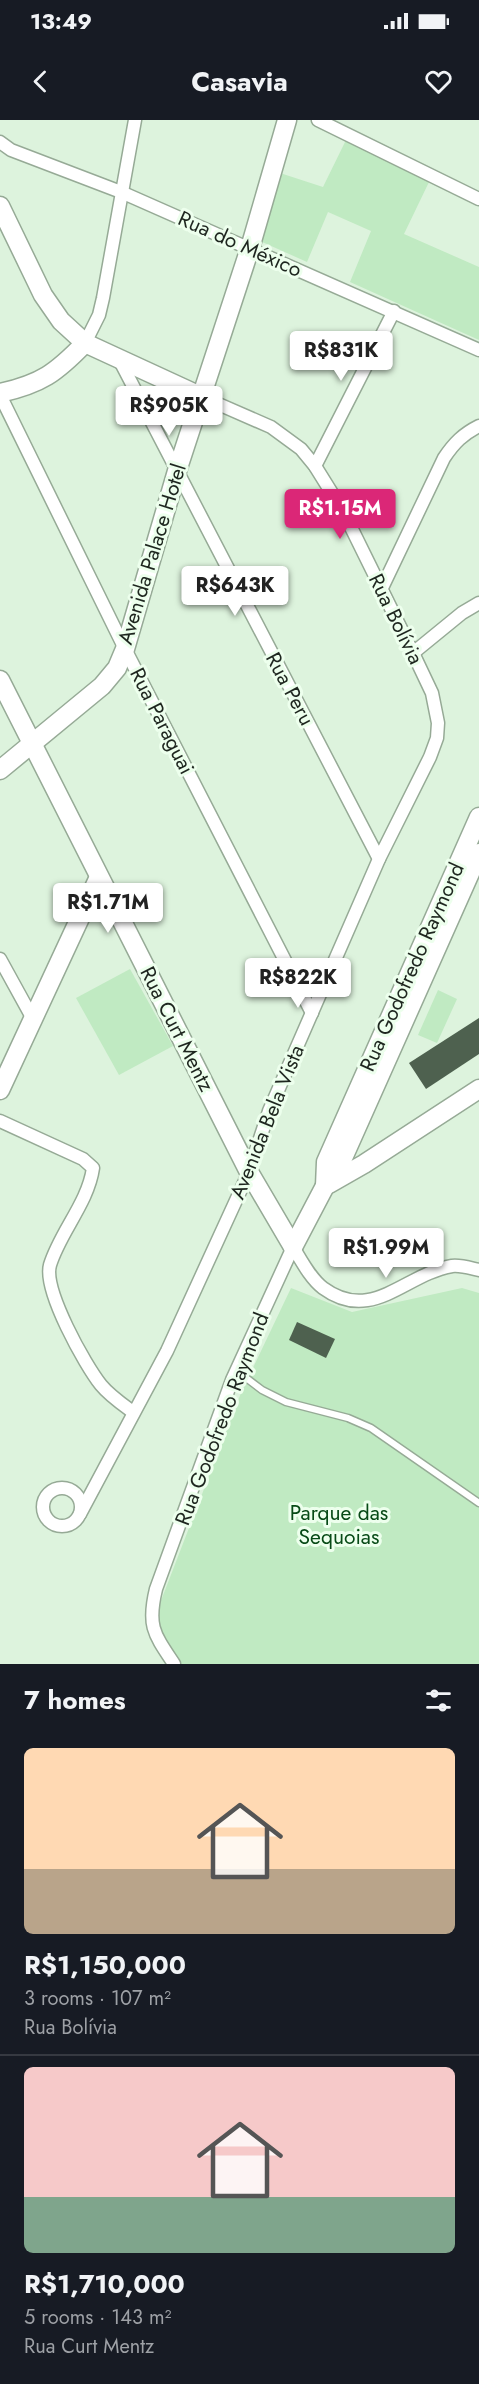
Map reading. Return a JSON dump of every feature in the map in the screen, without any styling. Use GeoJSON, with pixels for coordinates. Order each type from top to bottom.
{"type":"FeatureCollection","features":[{"type":"Feature","properties":{"kind":"main road","name":"Avenida Palace Hotel"},"geometry":{"type":"LineString","coordinates":[[0,770],[102,686],[117,668],[125,649],[177,471],[250,248],[287,120]]}},
{"type":"Feature","properties":{"kind":"main road","name":"Rua Bolívia"},"geometry":{"type":"LineString","coordinates":[[0,206],[43,295],[62,321],[85,343],[201,396]]}},
{"type":"Feature","properties":{"kind":"main road"},"geometry":{"type":"LineString","coordinates":[[0,394],[41,382],[67,362],[85,343]]}},
{"type":"Feature","properties":{"kind":"main road","name":"Rua Curt Mentz"},"geometry":{"type":"LineString","coordinates":[[0,680],[249,1172],[293,1247]]}},
{"type":"Feature","properties":{"kind":"main road","name":"Rua Godofredo Raymond"},"geometry":{"type":"LineString","coordinates":[[325,1186],[326,1162],[477,824]]}},
{"type":"Feature","properties":{"kind":"main road","name":"Rua Godofredo Raymond"},"geometry":{"type":"LineString","coordinates":[[293,1247],[325,1186],[339,1167],[479,853]]}},
{"type":"Feature","properties":{"kind":"main road"},"geometry":{"type":"LineString","coordinates":[[0,1090],[99,877]]}},
{"type":"Feature","properties":{"kind":"main road"},"geometry":{"type":"LineString","coordinates":[[325,1186],[364,1164],[479,1089]]}},
{"type":"Feature","properties":{"kind":"street"},"geometry":{"type":"LineString","coordinates":[[85,343],[99,315],[103,298],[135,120]]}},
{"type":"Feature","properties":{"kind":"street"},"geometry":{"type":"LineString","coordinates":[[318,120],[479,199]]}},
{"type":"Feature","properties":{"kind":"street","name":"Rua do México"},"geometry":{"type":"LineString","coordinates":[[4,146],[122,192],[479,350]]}},
{"type":"Feature","properties":{"kind":"street"},"geometry":{"type":"LineString","coordinates":[[315,466],[394,311]]}},
{"type":"Feature","properties":{"kind":"street","name":"Rua Peru"},"geometry":{"type":"LineString","coordinates":[[119,359],[379,859]]}},
{"type":"Feature","properties":{"kind":"street","name":"Rua Paraguai"},"geometry":{"type":"LineString","coordinates":[[0,394],[125,649],[312,1013]]}},
{"type":"Feature","properties":{"kind":"street","name":"Rua Bolívia"},"geometry":{"type":"LineString","coordinates":[[201,396],[271,427],[301,449],[315,466],[343,511],[413,653],[432,693],[438,723]]}},
{"type":"Feature","properties":{"kind":"street"},"geometry":{"type":"LineString","coordinates":[[381,590],[444,458],[454,443],[466,432],[479,426]]}},
{"type":"Feature","properties":{"kind":"street"},"geometry":{"type":"LineString","coordinates":[[413,653],[462,613],[479,603]]}},
{"type":"Feature","properties":{"kind":"street","name":"Avenida Bela Vista"},"geometry":{"type":"LineString","coordinates":[[80,1514],[167,1351],[249,1172],[269,1111],[379,859],[430,757],[437,738],[438,723]]}},
{"type":"Feature","properties":{"kind":"street"},"geometry":{"type":"LineString","coordinates":[[0,959],[33,1019]]}},
{"type":"Feature","properties":{"kind":"street"},"geometry":{"type":"LineString","coordinates":[[0,1121],[83,1159],[93,1168],[78,1207],[50,1265],[51,1288],[93,1374],[114,1398],[133,1412]]}},
{"type":"Feature","properties":{"kind":"street"},"geometry":{"type":"LineString","coordinates":[[293,1247],[321,1287],[352,1302],[370,1300],[393,1292],[443,1268],[455,1266],[479,1270]]}},
{"type":"Feature","properties":{"kind":"street","name":"Rua Godofredo Raymond"},"geometry":{"type":"LineString","coordinates":[[174,1664],[155,1636],[152,1608],[156,1589],[237,1371],[293,1247]]}},
{"type":"Feature","properties":{"kind":"street"},"geometry":{"type":"LineString","coordinates":[[62,1487],[78,1495],[81,1507],[77,1519],[65,1526],[52,1523],[44,1513],[44,1501],[51,1491],[62,1487],[84,1487],[99,1478]]}},
{"type":"Feature","properties":{"kind":"lane"},"geometry":{"type":"LineString","coordinates":[[237,1371],[262,1390],[286,1402],[348,1419],[371,1428],[479,1503]]}},
{"type":"Feature","properties":{"kind":"green space"},"geometry":{"type":"Polygon","coordinates":[[[346,140],[429,182],[404,234],[479,267],[479,340],[350,282],[371,231],[328,212],[307,262],[260,241],[280,173],[323,187],[346,140]]]}},
{"type":"Feature","properties":{"kind":"green space"},"geometry":{"type":"Polygon","coordinates":[[[130,969],[173,1046],[119,1075],[76,998],[130,969]]]}},
{"type":"Feature","properties":{"kind":"green space"},"geometry":{"type":"Polygon","coordinates":[[[438,990],[457,999],[437,1043],[418,1035],[438,990]]]}},
{"type":"Feature","properties":{"kind":"green space","name":"Parque das Sequoias"},"geometry":{"type":"Polygon","coordinates":[[[291,1288],[352,1312],[462,1288],[479,1293],[479,1664],[178,1664],[160,1636],[157,1611],[241,1393],[291,1288]]]}},
{"type":"Feature","properties":{"kind":"building"},"geometry":{"type":"Polygon","coordinates":[[[479,1018],[479,1054],[426,1089],[409,1063],[479,1018]]]}},
{"type":"Feature","properties":{"kind":"building"},"geometry":{"type":"Polygon","coordinates":[[[297,1322],[335,1339],[326,1358],[289,1340],[297,1322]]]}}]}
